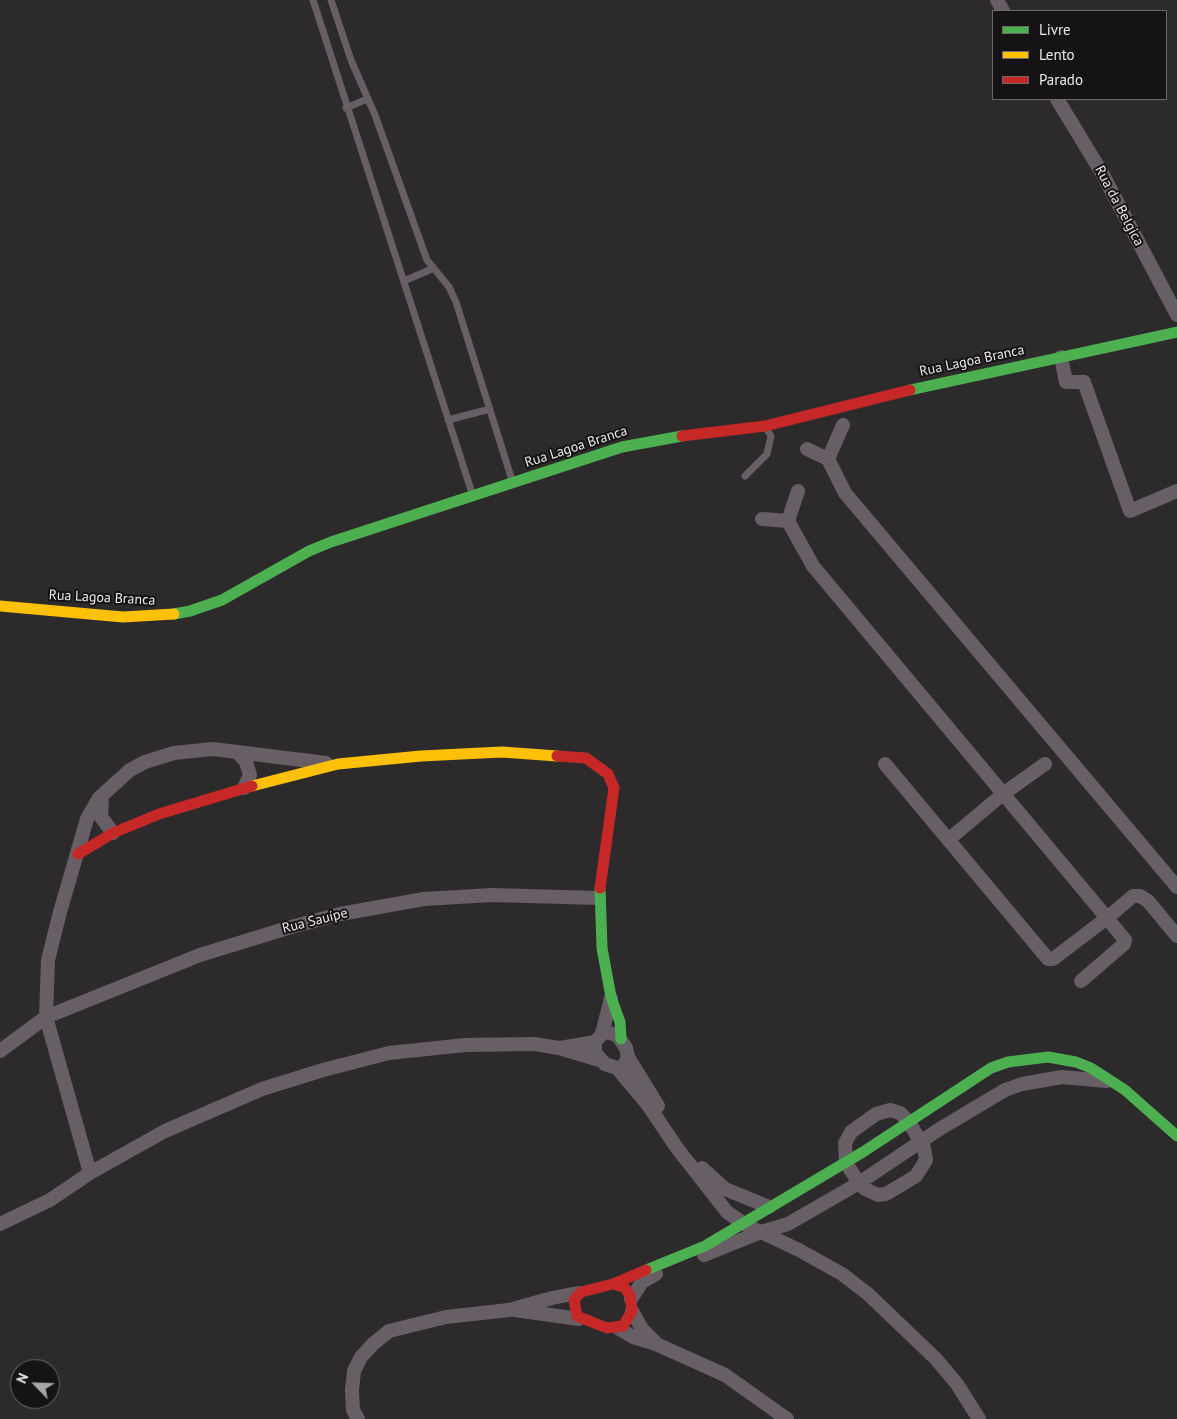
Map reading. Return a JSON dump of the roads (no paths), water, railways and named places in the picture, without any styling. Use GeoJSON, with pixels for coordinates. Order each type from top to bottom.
{"type":"FeatureCollection","features":[{"type":"Feature","properties":{"kind":"street","name":"Rua da Belgica"},"geometry":{"type":"LineString","coordinates":[[1057,100],[1102,173],[1177,315]]}},
{"type":"Feature","properties":{"kind":"street","name":"Rua Lagoa Branca"},"geometry":{"type":"LineString","coordinates":[[0,606],[123,617],[160,616],[190,611],[222,600],[309,551],[331,542],[638,442],[765,426],[949,380],[1177,332]]}},
{"type":"Feature","properties":{"kind":"street"},"geometry":{"type":"LineString","coordinates":[[1062,357],[1066,382],[1084,382],[1130,511],[1177,491]]}},
{"type":"Feature","properties":{"kind":"street"},"geometry":{"type":"LineString","coordinates":[[828,459],[843,426]]}},
{"type":"Feature","properties":{"kind":"street"},"geometry":{"type":"LineString","coordinates":[[807,449],[828,459],[845,492],[1177,887]]}},
{"type":"Feature","properties":{"kind":"street"},"geometry":{"type":"LineString","coordinates":[[798,491],[788,521],[813,566],[1125,940],[1124,944],[1082,981]]}},
{"type":"Feature","properties":{"kind":"street"},"geometry":{"type":"LineString","coordinates":[[762,519],[788,521]]}},
{"type":"Feature","properties":{"kind":"street"},"geometry":{"type":"LineString","coordinates":[[90,1173],[46,1017],[48,960],[87,820],[103,794],[130,770],[160,758],[191,750],[213,749],[239,754],[338,764]]}},
{"type":"Feature","properties":{"kind":"street"},"geometry":{"type":"LineString","coordinates":[[78,854],[113,833],[159,814],[244,788],[338,764],[421,756],[502,752],[586,758],[608,774],[614,788],[599,898],[602,948],[611,997],[620,1022],[621,1039],[628,1057],[665,1118],[693,1159],[707,1174],[725,1189],[770,1207]]}},
{"type":"Feature","properties":{"kind":"street"},"geometry":{"type":"LineString","coordinates":[[239,754],[246,762],[250,775],[244,788]]}},
{"type":"Feature","properties":{"kind":"street"},"geometry":{"type":"LineString","coordinates":[[885,764],[1048,959],[1053,959],[1133,896],[1140,896],[1148,900],[1177,936]]}},
{"type":"Feature","properties":{"kind":"street"},"geometry":{"type":"LineString","coordinates":[[948,840],[1003,794],[1045,764]]}},
{"type":"Feature","properties":{"kind":"street"},"geometry":{"type":"LineString","coordinates":[[103,794],[100,810],[101,817],[113,833]]}},
{"type":"Feature","properties":{"kind":"street","name":"Rua Sauípe"},"geometry":{"type":"LineString","coordinates":[[0,1051],[46,1017],[200,956],[291,927],[340,914],[424,899],[492,895],[599,898]]}},
{"type":"Feature","properties":{"kind":"street"},"geometry":{"type":"LineString","coordinates":[[600,1060],[595,1053],[611,997]]}},
{"type":"Feature","properties":{"kind":"street"},"geometry":{"type":"LineString","coordinates":[[559,1048],[613,1033],[621,1039]]}},
{"type":"Feature","properties":{"kind":"street"},"geometry":{"type":"LineString","coordinates":[[0,1224],[50,1200],[90,1173],[165,1131],[223,1104],[323,1070],[389,1053],[465,1044],[534,1044],[559,1048],[600,1060],[617,1068],[648,1105],[677,1148],[721,1206],[744,1224],[799,1250],[842,1274],[904,1327],[957,1384],[979,1419]]}},
{"type":"Feature","properties":{"kind":"street"},"geometry":{"type":"LineString","coordinates":[[617,1068],[623,1067],[628,1057]]}},
{"type":"Feature","properties":{"kind":"street"},"geometry":{"type":"LineString","coordinates":[[618,1328],[627,1322],[632,1305],[646,1278],[687,1258],[846,1163],[991,1068],[1020,1060],[1048,1057],[1076,1062],[1091,1068],[1133,1096],[1177,1136]]}},
{"type":"Feature","properties":{"kind":"street"},"geometry":{"type":"LineString","coordinates":[[358,1419],[353,1410],[352,1390],[354,1371],[373,1344],[389,1331],[446,1317],[509,1310],[612,1284],[788,1224],[859,1183],[994,1096],[1022,1084],[1062,1077],[1115,1083]]}},
{"type":"Feature","properties":{"kind":"street"},"geometry":{"type":"LineString","coordinates":[[890,1110],[900,1113],[909,1122],[921,1142],[926,1160],[916,1176],[886,1194],[871,1192],[859,1183],[846,1163],[844,1149],[851,1132],[876,1114],[890,1110]]}},
{"type":"Feature","properties":{"kind":"street"},"geometry":{"type":"LineString","coordinates":[[788,1224],[799,1250]]}},
{"type":"Feature","properties":{"kind":"street"},"geometry":{"type":"LineString","coordinates":[[612,1284],[624,1287],[628,1291],[642,1329],[656,1344]]}},
{"type":"Feature","properties":{"kind":"street"},"geometry":{"type":"LineString","coordinates":[[578,1293],[574,1306],[579,1318]]}},
{"type":"Feature","properties":{"kind":"street"},"geometry":{"type":"LineString","coordinates":[[509,1310],[579,1318],[607,1328],[618,1328],[634,1337],[656,1344],[725,1375],[788,1419]]}},
{"type":"Feature","properties":{"kind":"lane"},"geometry":{"type":"LineString","coordinates":[[313,0],[346,108],[404,280],[473,496]]}},
{"type":"Feature","properties":{"kind":"lane"},"geometry":{"type":"LineString","coordinates":[[331,0],[351,60],[375,114],[427,260],[449,287],[456,302],[513,483]]}},
{"type":"Feature","properties":{"kind":"lane"},"geometry":{"type":"LineString","coordinates":[[346,108],[367,99]]}},
{"type":"Feature","properties":{"kind":"lane"},"geometry":{"type":"LineString","coordinates":[[404,280],[434,268]]}},
{"type":"Feature","properties":{"kind":"lane"},"geometry":{"type":"LineString","coordinates":[[448,420],[490,409]]}},
{"type":"Feature","properties":{"kind":"lane"},"geometry":{"type":"LineString","coordinates":[[745,476],[768,454],[771,436],[765,426]]}}]}
